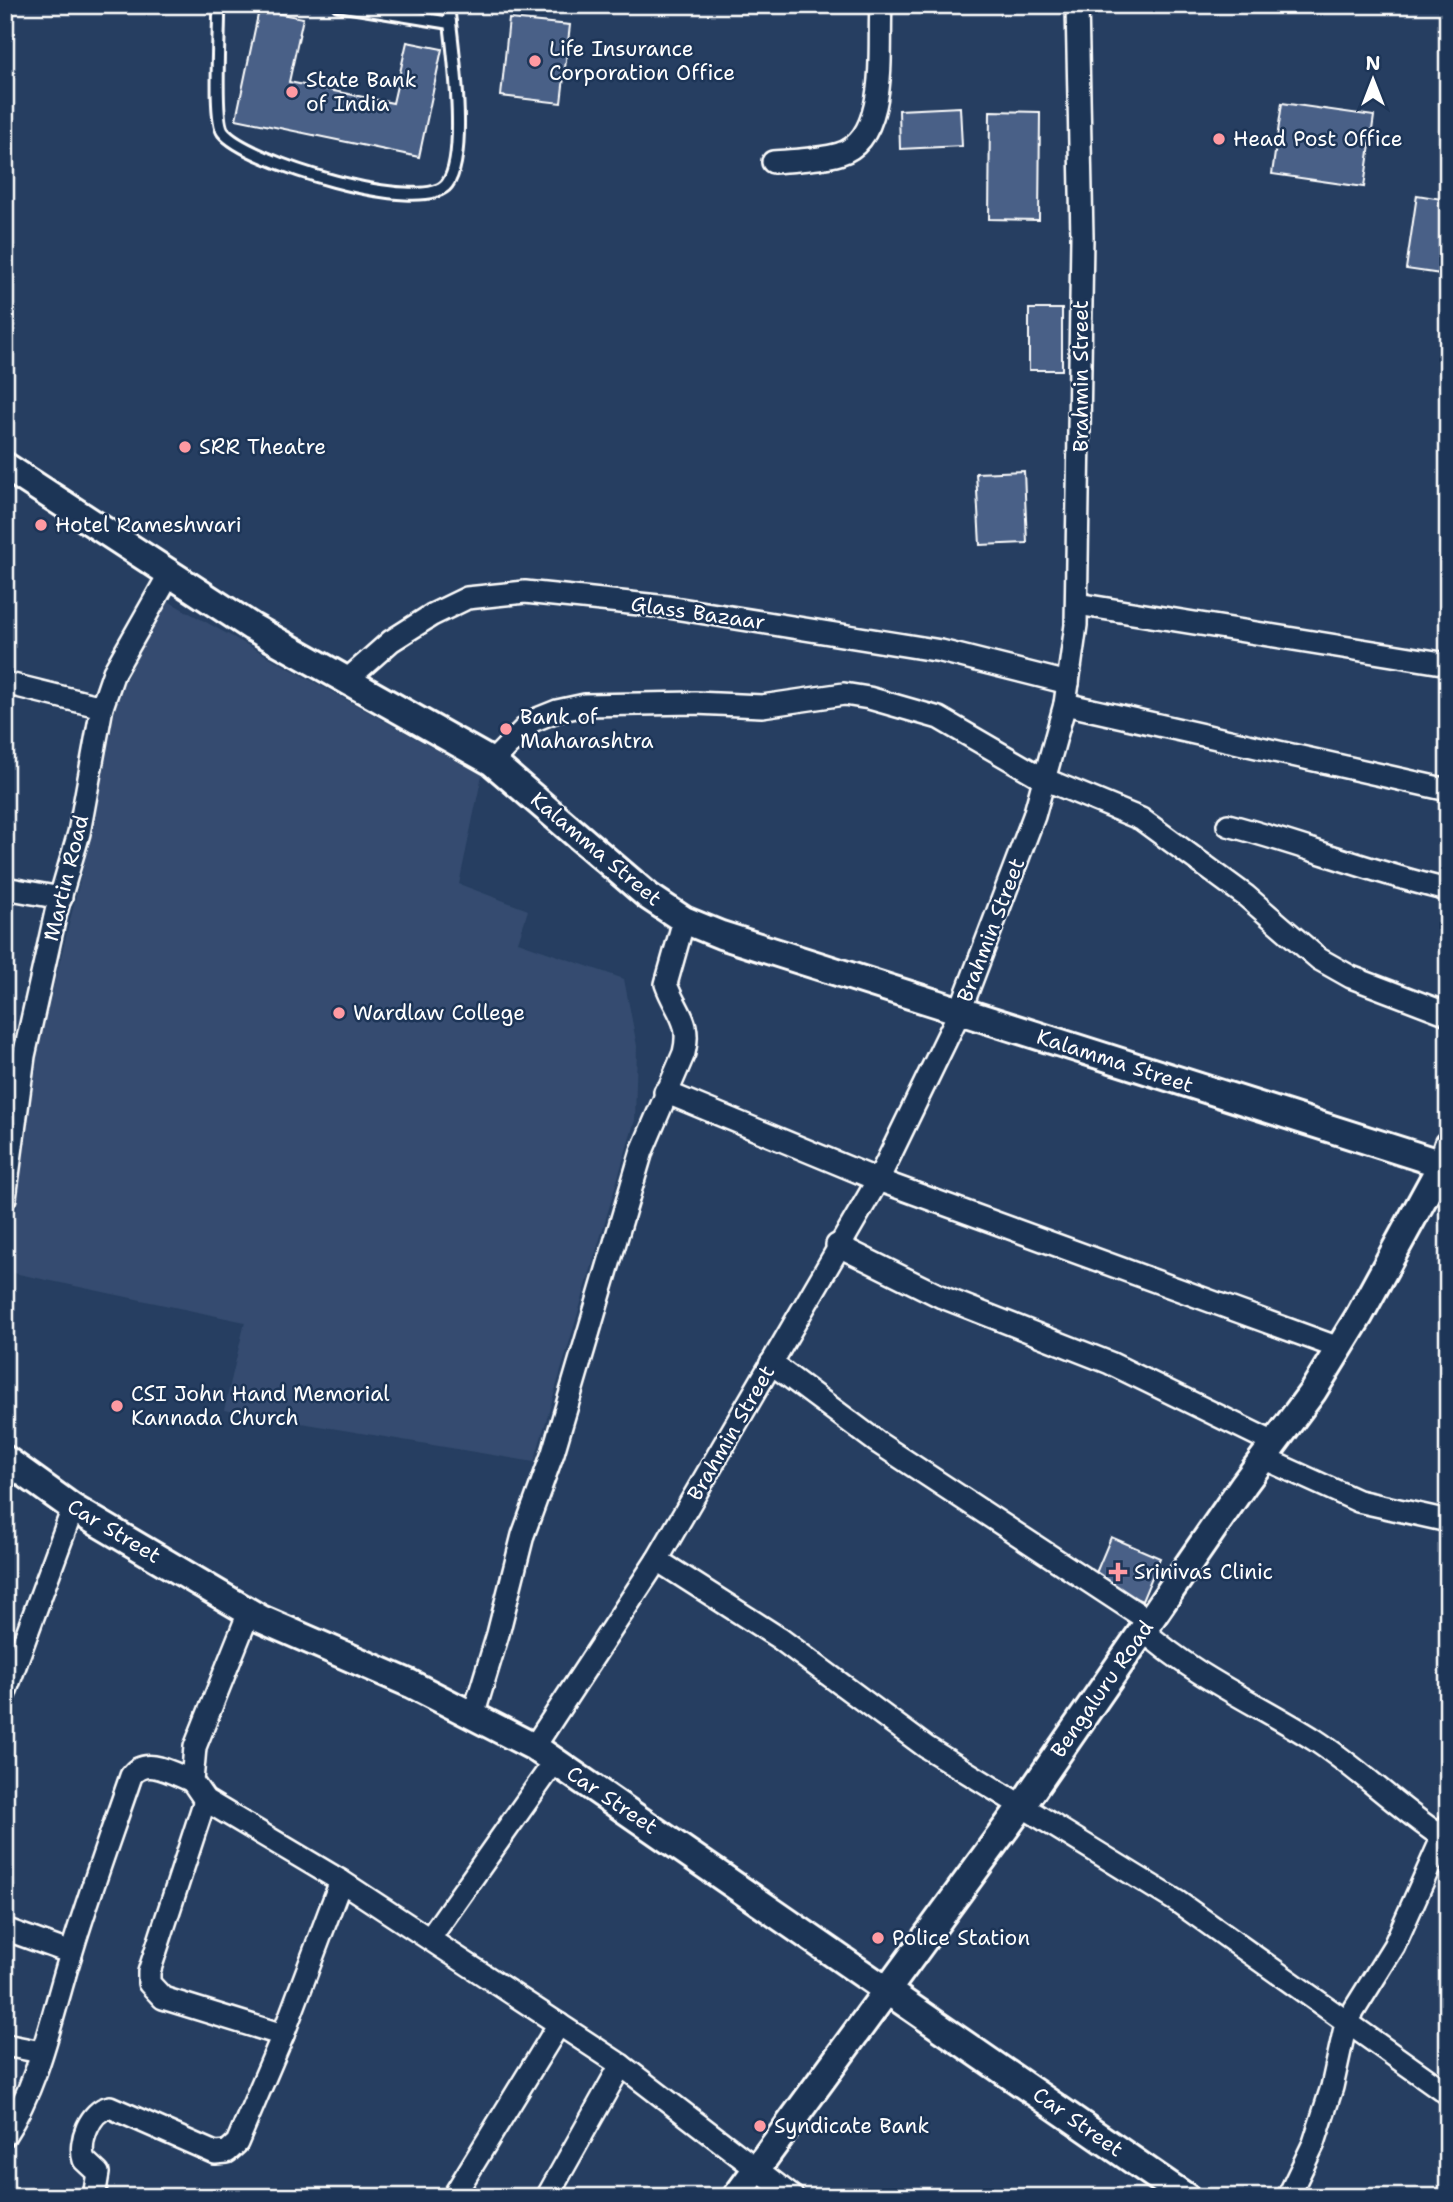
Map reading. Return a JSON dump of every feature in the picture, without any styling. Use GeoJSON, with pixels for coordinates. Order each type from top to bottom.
{"type":"FeatureCollection","features":[{"type":"Feature","properties":{"kind":"street"},"geometry":{"type":"LineString","coordinates":[[773,162],[841,154],[859,141],[871,123],[877,102],[881,5]]}},
{"type":"Feature","properties":{"kind":"street","name":"Brahmin Street"},"geometry":{"type":"LineString","coordinates":[[430,1938],[545,1754],[877,1180],[960,1011],[1027,836],[1067,693],[1077,604],[1082,251],[1077,5]]}},
{"type":"Feature","properties":{"kind":"street","name":"Kalamma Street"},"geometry":{"type":"LineString","coordinates":[[5,466],[252,627],[492,762],[648,896],[684,920],[721,935],[960,1011],[1446,1158]]}},
{"type":"Feature","properties":{"kind":"street","name":"Martin Road"},"geometry":{"type":"LineString","coordinates":[[5,1198],[24,1056],[79,832],[102,708],[114,672],[170,573]]}},
{"type":"Feature","properties":{"kind":"street","name":"Glass Bazaar"},"geometry":{"type":"LineString","coordinates":[[348,679],[391,641],[432,615],[467,598],[525,592],[668,607],[942,651],[1067,693],[1448,790]]}},
{"type":"Feature","properties":{"kind":"street"},"geometry":{"type":"LineString","coordinates":[[1077,604],[1448,664]]}},
{"type":"Feature","properties":{"kind":"street"},"geometry":{"type":"LineString","coordinates":[[5,683],[102,708]]}},
{"type":"Feature","properties":{"kind":"street"},"geometry":{"type":"LineString","coordinates":[[492,762],[532,721],[556,711],[586,705],[695,703],[762,706],[844,694],[869,698],[939,718],[1044,779],[1141,819],[1246,896],[1319,959],[1351,977],[1430,1010],[1448,1014]]}},
{"type":"Feature","properties":{"kind":"street"},"geometry":{"type":"LineString","coordinates":[[1228,825],[1296,842],[1392,876],[1448,890]]}},
{"type":"Feature","properties":{"kind":"street"},"geometry":{"type":"LineString","coordinates":[[5,888],[61,898]]}},
{"type":"Feature","properties":{"kind":"street"},"geometry":{"type":"LineString","coordinates":[[472,1716],[498,1634],[526,1524],[553,1452],[642,1151],[688,1037],[685,1021],[666,984],[684,920]]}},
{"type":"Feature","properties":{"kind":"street"},"geometry":{"type":"LineString","coordinates":[[665,1092],[877,1180],[1339,1348]]}},
{"type":"Feature","properties":{"kind":"street","name":"Bengaluru Road"},"geometry":{"type":"LineString","coordinates":[[736,2197],[886,1988],[1021,1807],[1339,1348],[1446,1158]]}},
{"type":"Feature","properties":{"kind":"street"},"geometry":{"type":"LineString","coordinates":[[837,1245],[942,1297],[1110,1363],[1359,1501],[1448,1521]]}},
{"type":"Feature","properties":{"kind":"street"},"geometry":{"type":"LineString","coordinates":[[771,1363],[877,1442],[1146,1626],[1159,1645],[1254,1706],[1316,1741],[1446,1835],[1394,1946],[1346,2023],[1332,2087],[1314,2143],[1288,2197]]}},
{"type":"Feature","properties":{"kind":"street","name":"Car Street"},"geometry":{"type":"LineString","coordinates":[[5,1459],[73,1508],[249,1612],[411,1684],[545,1754],[1186,2197]]}},
{"type":"Feature","properties":{"kind":"street"},"geometry":{"type":"LineString","coordinates":[[5,1693],[12,1656],[73,1508]]}},
{"type":"Feature","properties":{"kind":"street"},"geometry":{"type":"LineString","coordinates":[[657,1560],[779,1638],[926,1747],[1178,1902],[1448,2094]]}},
{"type":"Feature","properties":{"kind":"street"},"geometry":{"type":"LineString","coordinates":[[192,1781],[195,1747],[249,1612]]}},
{"type":"Feature","properties":{"kind":"street"},"geometry":{"type":"LineString","coordinates":[[5,2135],[16,2118],[41,2052],[71,1953],[136,1769],[145,1766],[159,1768],[192,1781],[205,1800],[341,1881],[621,2065],[793,2197]]}},
{"type":"Feature","properties":{"kind":"street"},"geometry":{"type":"LineString","coordinates":[[205,1800],[149,1972],[149,1983],[163,1998],[283,2035]]}},
{"type":"Feature","properties":{"kind":"street"},"geometry":{"type":"LineString","coordinates":[[94,2197],[99,2173],[82,2154],[94,2115],[110,2106],[215,2153],[227,2152],[237,2143],[283,2035],[341,1881]]}},
{"type":"Feature","properties":{"kind":"street"},"geometry":{"type":"LineString","coordinates":[[5,1929],[71,1953]]}},
{"type":"Feature","properties":{"kind":"street"},"geometry":{"type":"LineString","coordinates":[[453,2197],[559,2024]]}},
{"type":"Feature","properties":{"kind":"street"},"geometry":{"type":"LineString","coordinates":[[5,2045],[41,2052]]}},
{"type":"Feature","properties":{"kind":"street"},"geometry":{"type":"LineString","coordinates":[[547,2197],[621,2065]]}},
{"type":"Feature","properties":{"kind":"lane"},"geometry":{"type":"LineString","coordinates":[[219,5],[217,113],[222,132],[244,148],[288,169],[403,195],[425,195],[446,187],[456,167],[456,79],[447,5]]}},
{"type":"Feature","properties":{"kind":"lane"},"geometry":{"type":"LineString","coordinates":[[338,5],[450,23]]}},
{"type":"Feature","properties":{"kind":"shaded area","name":"Wardlaw College"},"geometry":{"type":"Polygon","coordinates":[[[166,600],[482,775],[459,884],[528,910],[518,942],[624,979],[637,1046],[635,1120],[534,1462],[224,1410],[245,1322],[9,1272],[35,1061],[92,832],[118,695],[166,600]]]}},
{"type":"Feature","properties":{"kind":"building","name":"State Bank of India"},"geometry":{"type":"Polygon","coordinates":[[[259,10],[303,18],[289,82],[393,103],[407,42],[442,49],[419,157],[236,119],[259,10]]]}},
{"type":"Feature","properties":{"kind":"building","name":"Life Insurance Corporation Office"},"geometry":{"type":"Polygon","coordinates":[[[509,19],[570,25],[561,103],[501,96],[509,19]]]}},
{"type":"Feature","properties":{"kind":"building"},"geometry":{"type":"Polygon","coordinates":[[[1282,103],[1374,116],[1364,187],[1272,174],[1282,103]]]}},
{"type":"Feature","properties":{"kind":"building"},"geometry":{"type":"Polygon","coordinates":[[[960,107],[962,146],[900,149],[899,110],[960,107]]]}},
{"type":"Feature","properties":{"kind":"building"},"geometry":{"type":"Polygon","coordinates":[[[990,111],[1040,112],[1039,220],[989,219],[990,111]]]}},
{"type":"Feature","properties":{"kind":"building"},"geometry":{"type":"Polygon","coordinates":[[[1417,195],[1448,200],[1448,275],[1406,269],[1417,195]]]}},
{"type":"Feature","properties":{"kind":"building"},"geometry":{"type":"Polygon","coordinates":[[[1029,309],[1062,309],[1062,370],[1029,370],[1029,309]]]}},
{"type":"Feature","properties":{"kind":"building"},"geometry":{"type":"Polygon","coordinates":[[[1024,471],[1027,543],[980,545],[976,473],[1024,471]]]}},
{"type":"Feature","properties":{"kind":"building"},"geometry":{"type":"Polygon","coordinates":[[[1111,1537],[1160,1558],[1142,1601],[1093,1580],[1111,1537]]]}},
{"type":"Feature","properties":{"kind":"place","name":"Life Insurance Corporation Office"},"geometry":{"type":"Point","coordinates":[535,61]}},
{"type":"Feature","properties":{"kind":"place","name":"State Bank of India"},"geometry":{"type":"Point","coordinates":[292,92]}},
{"type":"Feature","properties":{"kind":"place","name":"Head Post Office"},"geometry":{"type":"Point","coordinates":[1219,139]}},
{"type":"Feature","properties":{"kind":"place","name":"SRR Theatre"},"geometry":{"type":"Point","coordinates":[185,447]}},
{"type":"Feature","properties":{"kind":"place","name":"Hotel Rameshwari"},"geometry":{"type":"Point","coordinates":[41,525]}},
{"type":"Feature","properties":{"kind":"place","name":"Bank of Maharashtra"},"geometry":{"type":"Point","coordinates":[506,729]}},
{"type":"Feature","properties":{"kind":"place","name":"Wardlaw College"},"geometry":{"type":"Point","coordinates":[339,1013]}},
{"type":"Feature","properties":{"kind":"place","name":"CSI John Hand Memorial Kannada Church"},"geometry":{"type":"Point","coordinates":[117,1406]}},
{"type":"Feature","properties":{"kind":"place","name":"Srinivas Clinic"},"geometry":{"type":"Point","coordinates":[1118,1572]}},
{"type":"Feature","properties":{"kind":"place","name":"Police Station"},"geometry":{"type":"Point","coordinates":[878,1938]}},
{"type":"Feature","properties":{"kind":"place","name":"Syndicate Bank"},"geometry":{"type":"Point","coordinates":[760,2126]}}]}
